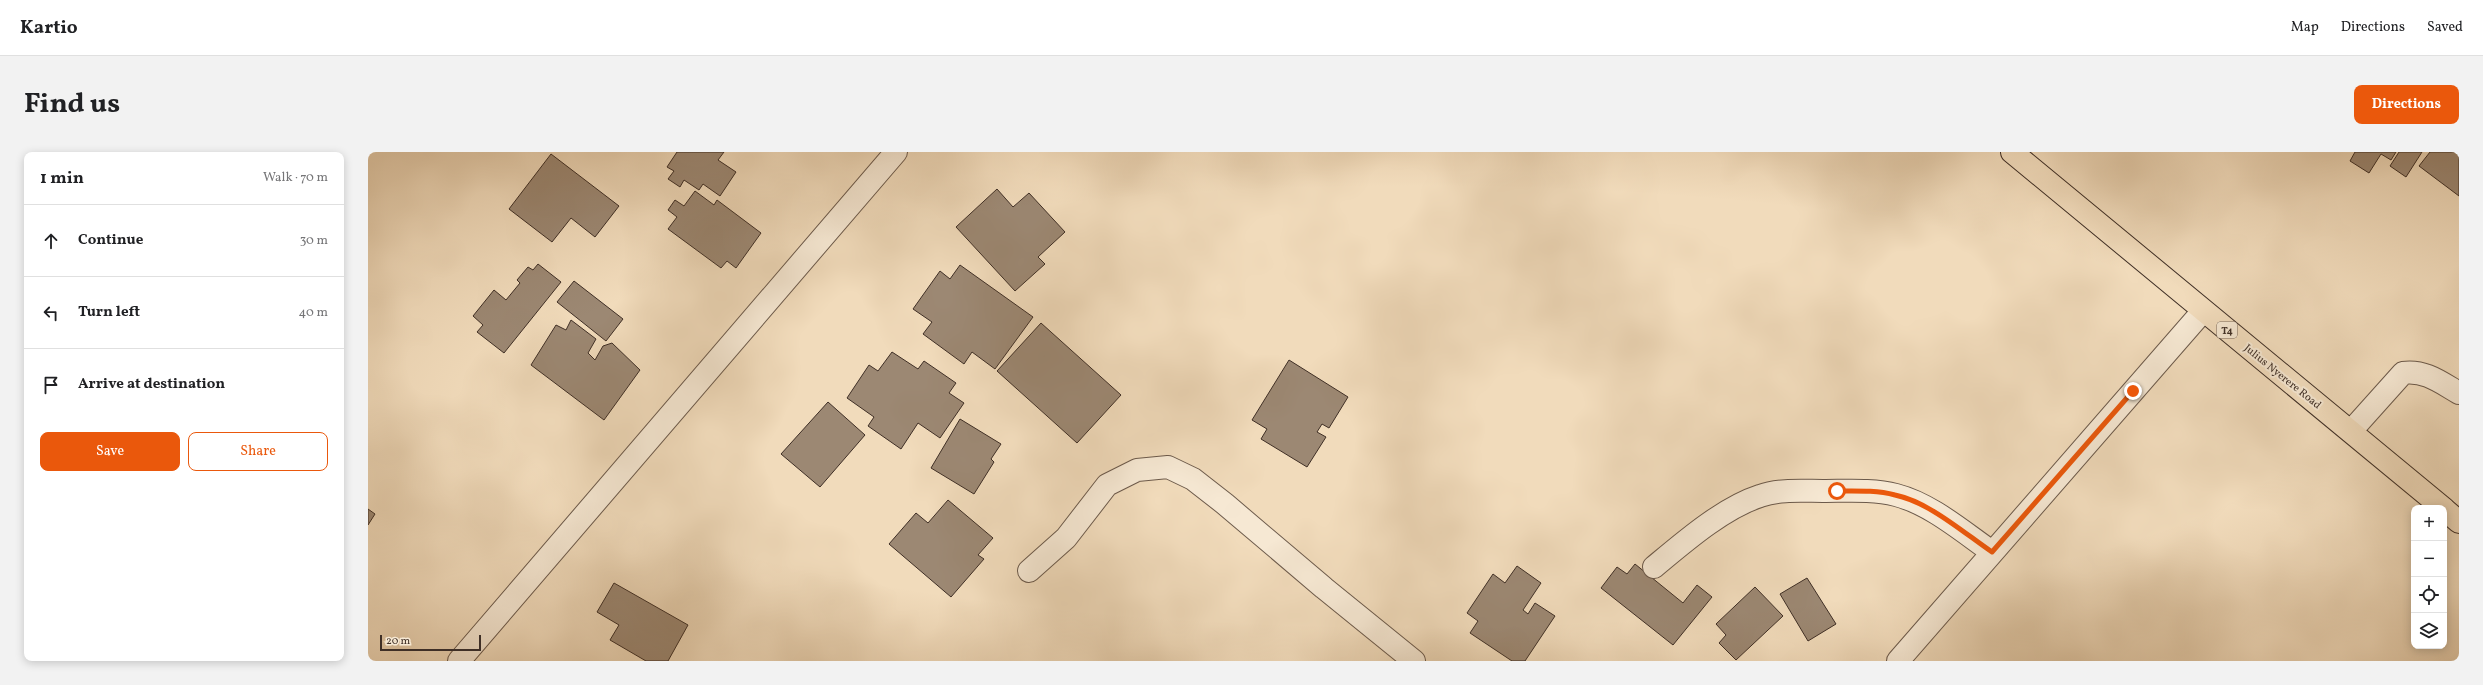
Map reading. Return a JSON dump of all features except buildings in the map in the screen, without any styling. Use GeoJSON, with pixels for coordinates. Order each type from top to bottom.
{"type":"FeatureCollection","features":[{"type":"Feature","properties":{"kind":"highway","name":"Julius Nyerere Road"},"geometry":{"type":"LineString","coordinates":[[2012,152],[2351,431],[2438,505]]}},
{"type":"Feature","properties":{"kind":"highway","name":"Julius Nyerere Road"},"geometry":{"type":"LineString","coordinates":[[2447,512],[2459,522]]}},
{"type":"Feature","properties":{"kind":"street"},"geometry":{"type":"LineString","coordinates":[[459,661],[896,152]]}},
{"type":"Feature","properties":{"kind":"street"},"geometry":{"type":"LineString","coordinates":[[1898,661],[2204,311]]}},
{"type":"Feature","properties":{"kind":"street"},"geometry":{"type":"LineString","coordinates":[[2351,431],[2403,373],[2415,371],[2433,378],[2459,393]]}},
{"type":"Feature","properties":{"kind":"street"},"geometry":{"type":"LineString","coordinates":[[1029,571],[1066,538],[1107,485],[1137,470],[1168,467],[1193,479],[1225,504],[1324,588],[1414,661]]}},
{"type":"Feature","properties":{"kind":"street"},"geometry":{"type":"LineString","coordinates":[[1654,567],[1733,508],[1760,495],[1791,491],[1868,492],[1895,494],[1912,500],[1950,523],[1992,552]]}},
{"type":"Feature","properties":{"kind":"route"},"geometry":{"type":"LineString","coordinates":[[1837,491],[1895,494],[1912,500],[1950,523],[1992,552],[2133,391]]}}]}
